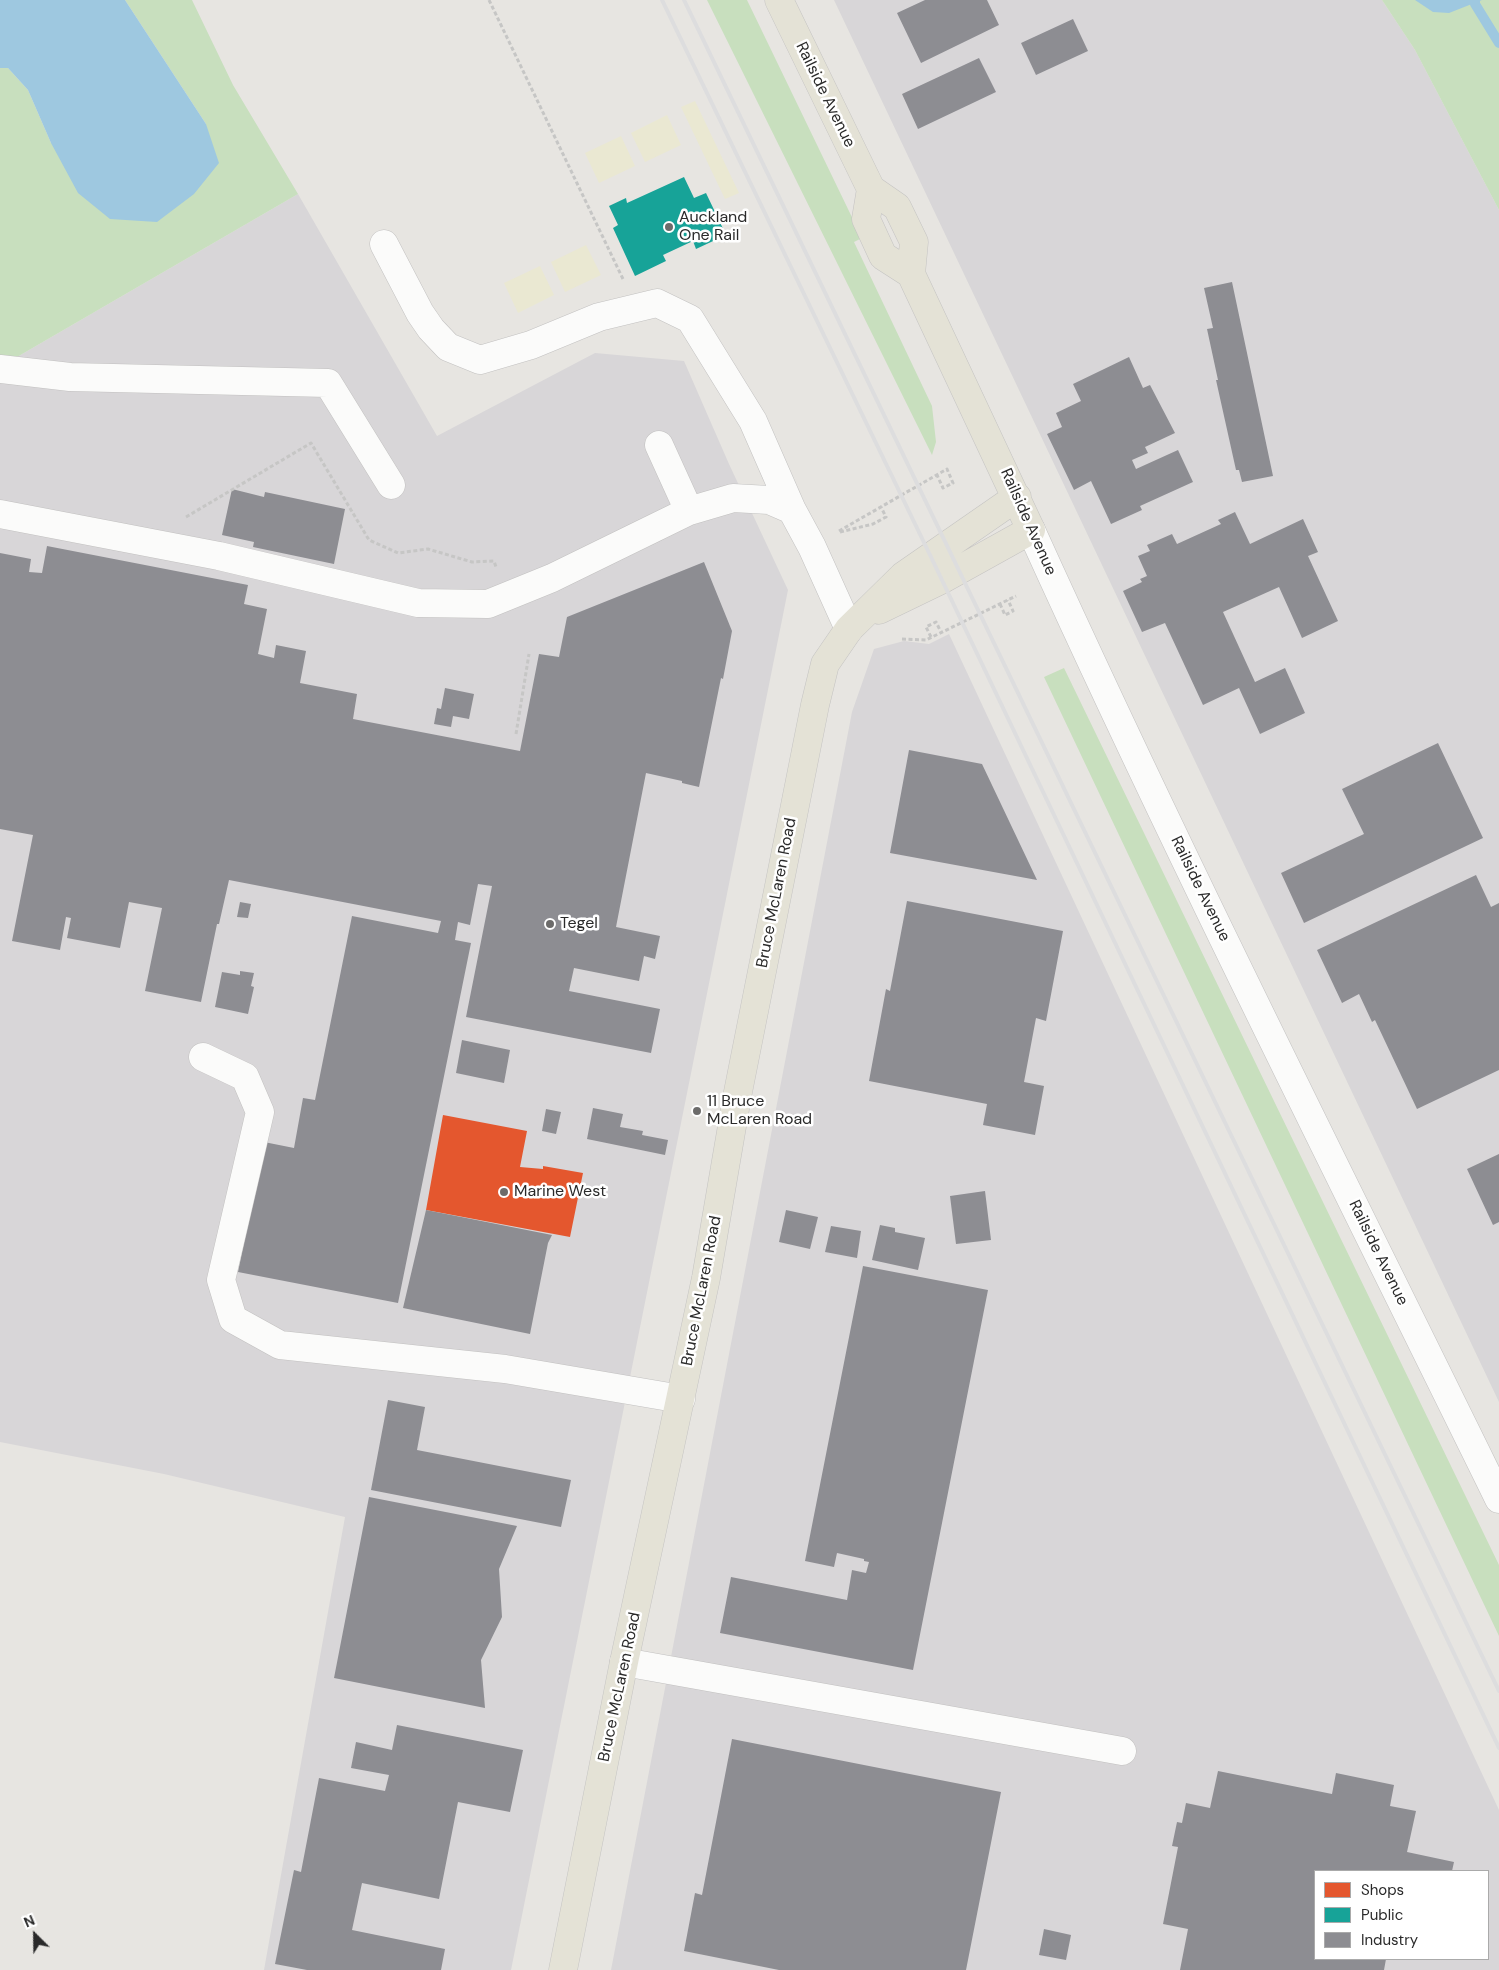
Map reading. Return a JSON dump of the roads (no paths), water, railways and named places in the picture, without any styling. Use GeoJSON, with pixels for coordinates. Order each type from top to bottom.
{"type":"FeatureCollection","features":[{"type":"Feature","properties":{"kind":"main road","name":"Railside Avenue"},"geometry":{"type":"LineString","coordinates":[[779,0],[870,189],[897,207],[914,242],[911,274],[1031,530]]}},
{"type":"Feature","properties":{"kind":"main road","name":"Bruce McLaren Road"},"geometry":{"type":"LineString","coordinates":[[563,1970],[624,1662],[706,1278],[738,1087],[815,705],[825,664],[853,625],[903,576],[1017,497]]}},
{"type":"Feature","properties":{"kind":"main road","name":"Bruce McLaren Road"},"geometry":{"type":"LineString","coordinates":[[853,625],[941,580],[1031,530]]}},
{"type":"Feature","properties":{"kind":"street"},"geometry":{"type":"LineString","coordinates":[[384,244],[420,313],[431,328],[448,347],[480,360],[531,345],[599,317],[657,303],[690,319],[753,421],[792,510],[853,625]]}},
{"type":"Feature","properties":{"kind":"street"},"geometry":{"type":"LineString","coordinates":[[0,369],[70,377],[328,383],[391,485]]}},
{"type":"Feature","properties":{"kind":"street"},"geometry":{"type":"LineString","coordinates":[[658,446],[689,511]]}},
{"type":"Feature","properties":{"kind":"street"},"geometry":{"type":"LineString","coordinates":[[0,514],[219,556],[418,603],[488,604],[552,578],[689,511],[733,498],[769,500],[792,510]]}},
{"type":"Feature","properties":{"kind":"street","name":"Railside Avenue"},"geometry":{"type":"LineString","coordinates":[[1031,530],[1190,869],[1499,1499]]}},
{"type":"Feature","properties":{"kind":"street"},"geometry":{"type":"LineString","coordinates":[[203,1056],[245,1077],[260,1112],[221,1280],[233,1319],[280,1345],[505,1369],[681,1398]]}},
{"type":"Feature","properties":{"kind":"street"},"geometry":{"type":"LineString","coordinates":[[624,1662],[1122,1751]]}},
{"type":"Feature","properties":{"kind":"water"},"geometry":{"type":"Polygon","coordinates":[[[0,0],[125,0],[206,124],[219,163],[194,194],[157,222],[110,219],[78,193],[51,143],[28,90],[8,68],[0,68],[0,0]]]}},
{"type":"Feature","properties":{"kind":"water"},"geometry":{"type":"Polygon","coordinates":[[[1415,0],[1482,0],[1449,13],[1433,12],[1415,0]]]}},
{"type":"Feature","properties":{"kind":"waterway"},"geometry":{"type":"LineString","coordinates":[[1475,0],[1475,4],[1499,43]]}},
{"type":"Feature","properties":{"kind":"railway"},"geometry":{"type":"LineString","coordinates":[[662,0],[931,557],[1499,1748]]}},
{"type":"Feature","properties":{"kind":"railway"},"geometry":{"type":"LineString","coordinates":[[684,0],[1499,1691]]}},
{"type":"Feature","properties":{"kind":"place","name":"Auckland One Rail"},"geometry":{"type":"Point","coordinates":[669,227]}},
{"type":"Feature","properties":{"kind":"place","name":"Tegel"},"geometry":{"type":"Point","coordinates":[550,924]}},
{"type":"Feature","properties":{"kind":"place","name":"11 Bruce McLaren Road"},"geometry":{"type":"Point","coordinates":[697,1111]}},
{"type":"Feature","properties":{"kind":"place","name":"Marine West"},"geometry":{"type":"Point","coordinates":[504,1192]}}]}
